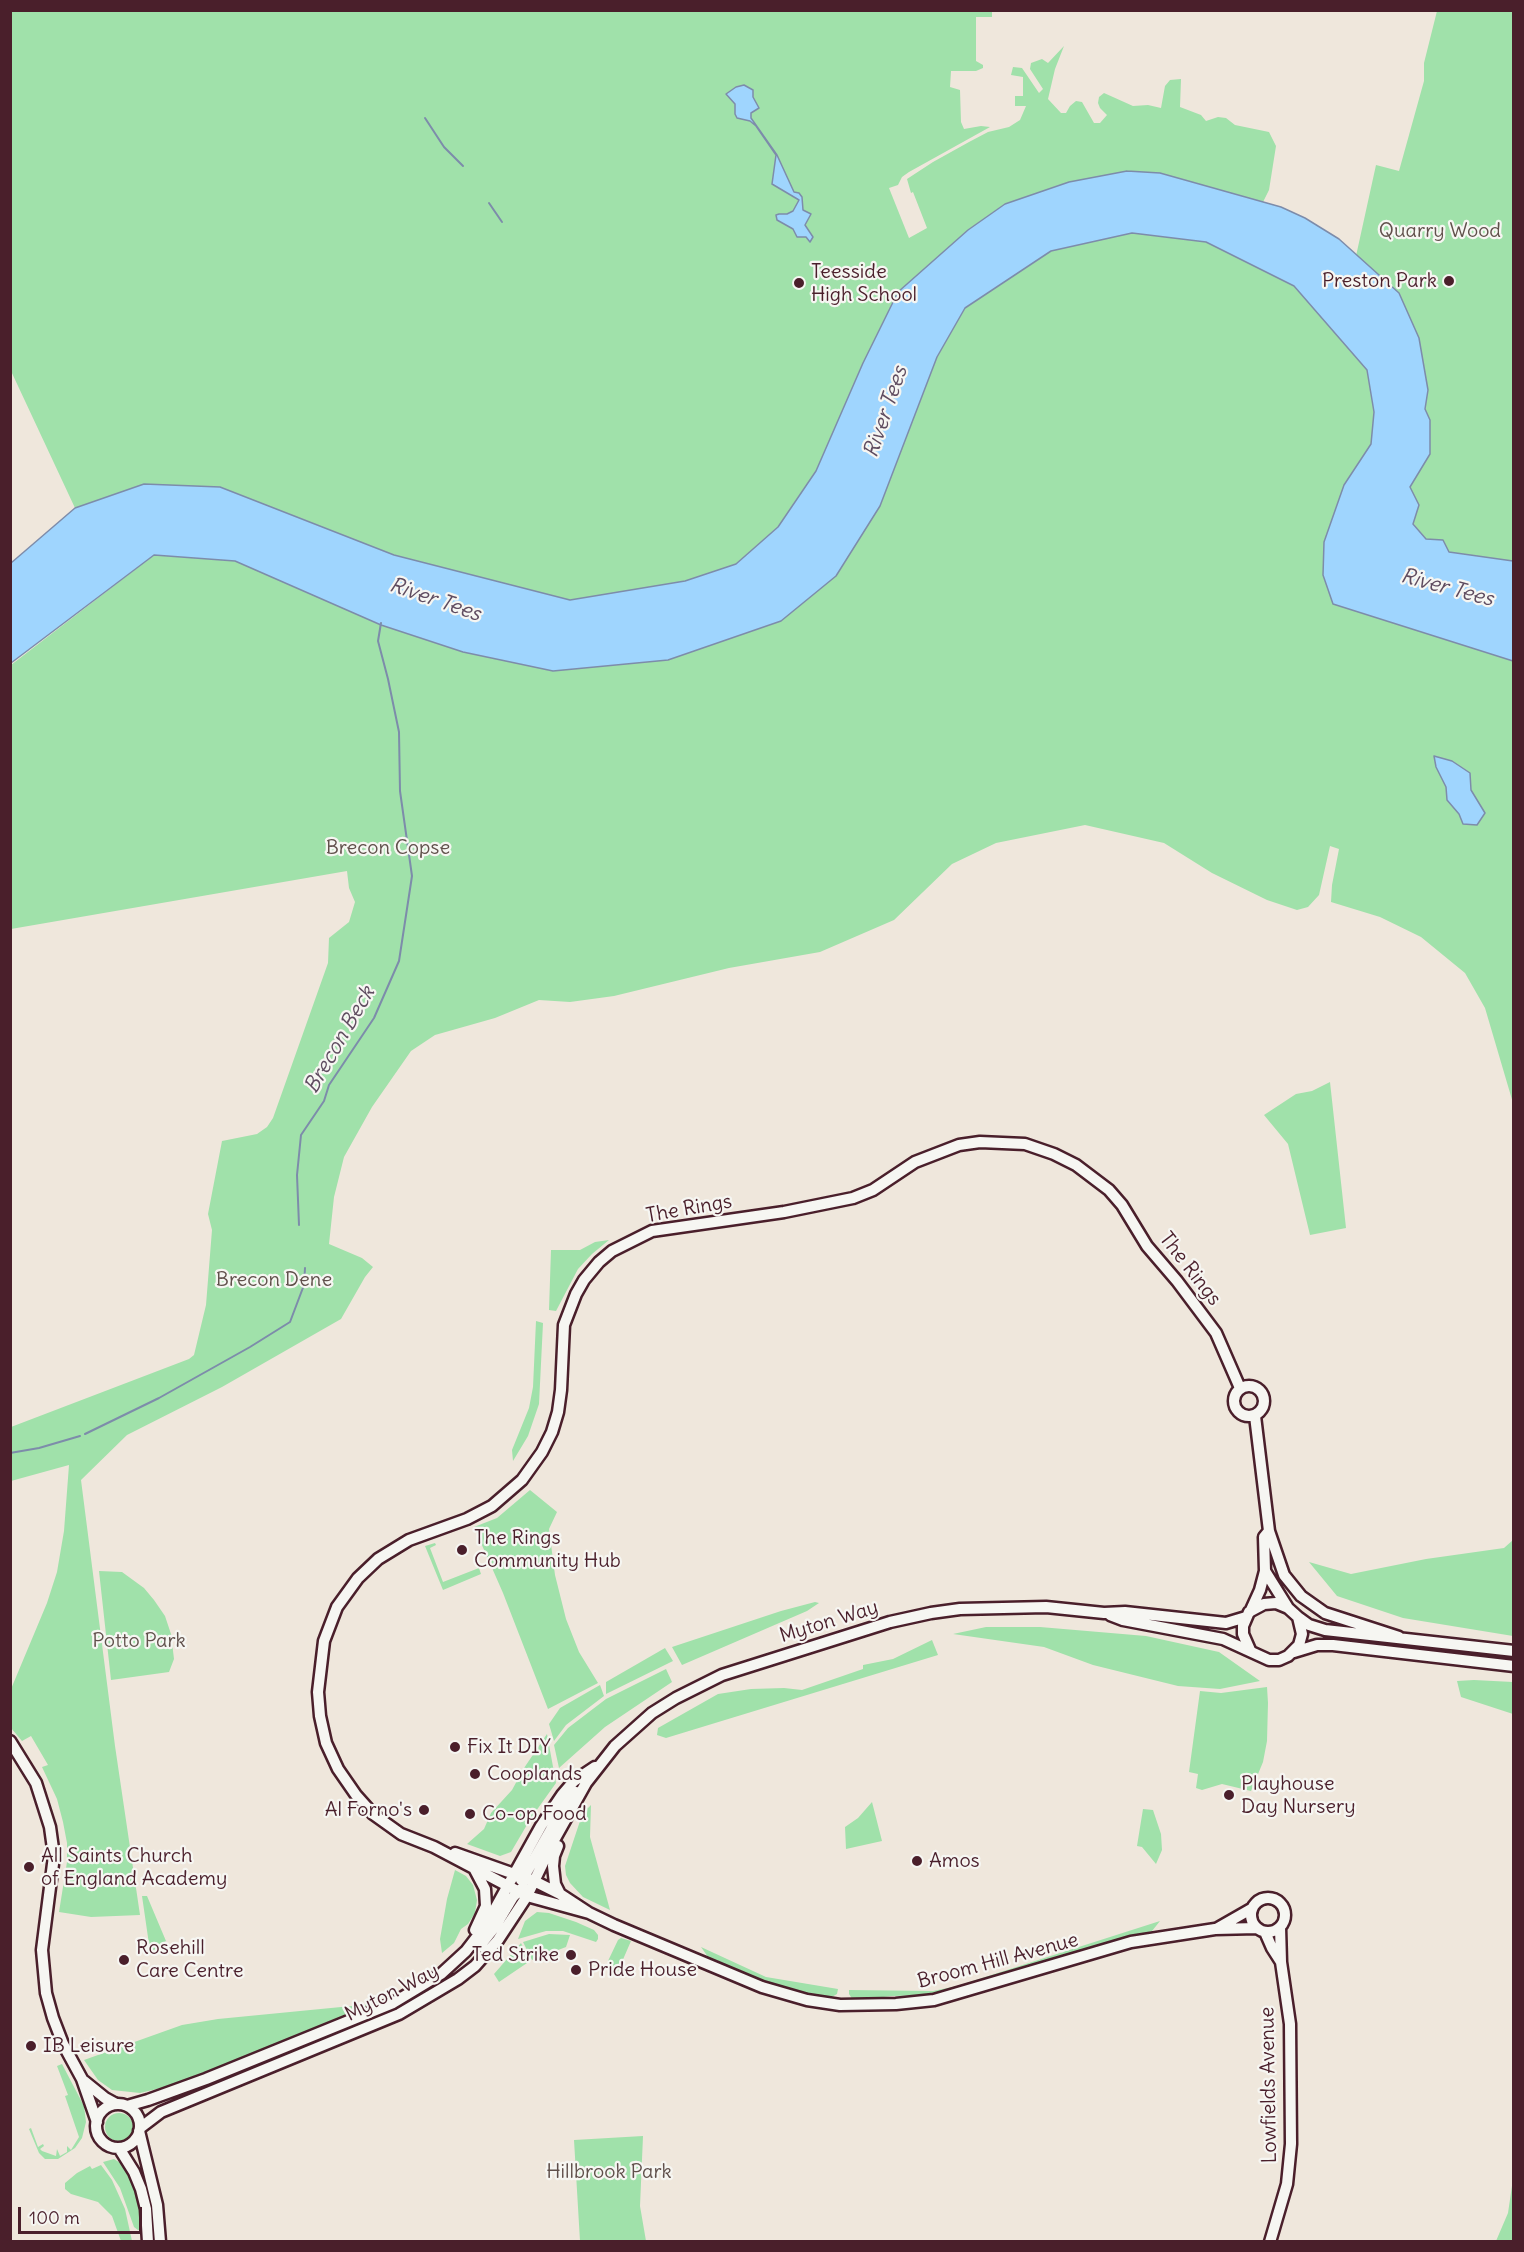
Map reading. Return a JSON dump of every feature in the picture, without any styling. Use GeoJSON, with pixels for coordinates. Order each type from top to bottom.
{"type":"FeatureCollection","features":[{"type":"Feature","properties":{"kind":"street","name":"The Rings"},"geometry":{"type":"LineString","coordinates":[[521,1884],[496,1867],[401,1834],[373,1815],[356,1795],[338,1769],[326,1743],[320,1716],[318,1692],[324,1641],[337,1607],[358,1578],[378,1559],[409,1540],[467,1519],[492,1506],[522,1480],[542,1452],[552,1432],[561,1390],[564,1325],[576,1294],[599,1262],[625,1243],[652,1231],[784,1212],[853,1198],[873,1190],[915,1162],[959,1145],[988,1142],[1025,1144],[1076,1165],[1109,1190],[1122,1205],[1147,1246],[1216,1333],[1240,1388],[1234,1400],[1237,1410],[1241,1414],[1255,1416]]}},
{"type":"Feature","properties":{"kind":"street"},"geometry":{"type":"LineString","coordinates":[[1240,1388],[1248,1385],[1256,1387],[1264,1394],[1265,1403],[1262,1410],[1255,1416],[1269,1531],[1284,1575],[1301,1596],[1325,1613],[1399,1637]]}},
{"type":"Feature","properties":{"kind":"street"},"geometry":{"type":"LineString","coordinates":[[1269,1531],[1264,1537],[1265,1571],[1260,1590],[1243,1626],[1243,1634],[1250,1650],[1259,1657],[1279,1660],[1294,1652],[1317,1645],[1333,1645],[1514,1666]]}},
{"type":"Feature","properties":{"kind":"street"},"geometry":{"type":"LineString","coordinates":[[1265,1571],[1288,1608],[1310,1625],[1325,1630],[1514,1651]]}},
{"type":"Feature","properties":{"kind":"street"},"geometry":{"type":"LineString","coordinates":[[1248,1614],[1264,1604],[1276,1604],[1288,1608]]}},
{"type":"Feature","properties":{"kind":"street","name":"Myton Way"},"geometry":{"type":"LineString","coordinates":[[122,2105],[206,2079],[393,2003],[434,1979],[457,1960],[521,1884],[570,1811],[597,1765],[652,1713],[699,1686],[752,1665],[869,1628],[931,1613],[999,1607],[1046,1607],[1104,1613],[1125,1612],[1227,1623],[1248,1614]]}},
{"type":"Feature","properties":{"kind":"street","name":"Myton Way"},"geometry":{"type":"LineString","coordinates":[[1104,1613],[1123,1620],[1222,1639],[1250,1650]]}},
{"type":"Feature","properties":{"kind":"street"},"geometry":{"type":"LineString","coordinates":[[1294,1652],[1302,1634],[1298,1617]]}},
{"type":"Feature","properties":{"kind":"street"},"geometry":{"type":"LineString","coordinates":[[10,1742],[36,1783],[50,1827],[54,1856],[42,1950],[42,1972],[52,2018],[82,2079],[100,2139],[119,2148],[133,2141],[140,2130]]}},
{"type":"Feature","properties":{"kind":"street","name":"Myton Way"},"geometry":{"type":"LineString","coordinates":[[140,2130],[161,2112],[376,2025],[439,1992],[475,1966],[487,1953],[521,1884],[520,1863],[562,1795],[574,1781],[597,1765]]}},
{"type":"Feature","properties":{"kind":"street"},"geometry":{"type":"LineString","coordinates":[[521,1884],[567,1801],[586,1782]]}},
{"type":"Feature","properties":{"kind":"street"},"geometry":{"type":"LineString","coordinates":[[561,1894],[555,1884],[554,1856],[567,1826],[570,1811]]}},
{"type":"Feature","properties":{"kind":"street","name":"The Rings"},"geometry":{"type":"LineString","coordinates":[[434,1847],[475,1869],[521,1884]]}},
{"type":"Feature","properties":{"kind":"street"},"geometry":{"type":"LineString","coordinates":[[457,1960],[465,1942],[478,1926],[486,1906],[485,1889],[475,1869]]}},
{"type":"Feature","properties":{"kind":"street","name":"Broom Hill Avenue"},"geometry":{"type":"LineString","coordinates":[[521,1884],[561,1894],[589,1913]]}},
{"type":"Feature","properties":{"kind":"street","name":"Broom Hill Avenue"},"geometry":{"type":"LineString","coordinates":[[521,1884],[545,1900],[589,1913],[762,1988],[807,2000],[840,2005],[896,2004],[934,2000],[1131,1942],[1215,1929],[1261,1930]]}},
{"type":"Feature","properties":{"kind":"street"},"geometry":{"type":"LineString","coordinates":[[1269,1898],[1278,1902],[1285,1914],[1280,1927],[1273,1931],[1261,1930],[1252,1923],[1251,1909],[1257,1901],[1269,1898]]}},
{"type":"Feature","properties":{"kind":"street","name":"Broom Hill Avenue"},"geometry":{"type":"LineString","coordinates":[[1215,1929],[1251,1909]]}},
{"type":"Feature","properties":{"kind":"street","name":"Lowfields Avenue"},"geometry":{"type":"LineString","coordinates":[[1270,2241],[1287,2184],[1291,2144],[1290,2024],[1281,1962],[1280,1927]]}},
{"type":"Feature","properties":{"kind":"street","name":"Lowfields Avenue"},"geometry":{"type":"LineString","coordinates":[[1261,1930],[1281,1962]]}},
{"type":"Feature","properties":{"kind":"street"},"geometry":{"type":"LineString","coordinates":[[82,2079],[105,2098],[122,2105],[138,2116],[155,2196],[160,2241]]}},
{"type":"Feature","properties":{"kind":"street"},"geometry":{"type":"LineString","coordinates":[[96,2122],[106,2108],[122,2105]]}},
{"type":"Feature","properties":{"kind":"street"},"geometry":{"type":"LineString","coordinates":[[119,2148],[134,2172],[141,2189],[146,2210],[148,2241]]}},
{"type":"Feature","properties":{"kind":"green space"},"geometry":{"type":"Polygon","coordinates":[[[11,11],[992,11],[992,17],[976,17],[976,61],[983,65],[983,68],[976,71],[951,71],[950,87],[960,90],[961,122],[964,129],[990,127],[909,172],[902,177],[898,185],[889,188],[909,238],[927,228],[907,179],[988,132],[1009,127],[1020,120],[1026,106],[1015,106],[1015,96],[1023,96],[1023,77],[1011,75],[1013,67],[1022,68],[1039,93],[1043,89],[1030,69],[1031,63],[1042,59],[1048,63],[1064,46],[1055,69],[1048,99],[1061,113],[1066,113],[1076,101],[1082,102],[1094,123],[1100,123],[1107,115],[1098,103],[1099,97],[1104,93],[1133,106],[1148,105],[1161,108],[1165,86],[1170,80],[1181,79],[1180,107],[1201,115],[1206,121],[1218,117],[1226,118],[1235,125],[1269,132],[1276,146],[1269,190],[1263,202],[1160,173],[1127,171],[1069,182],[1005,204],[968,230],[898,292],[863,363],[816,471],[778,527],[736,564],[685,581],[570,600],[394,555],[144,484],[75,508],[11,371],[11,11]]]}},
{"type":"Feature","properties":{"kind":"green space","name":"Preston Park"},"geometry":{"type":"Polygon","coordinates":[[[1437,11],[1513,11],[1513,561],[1449,552],[1426,539],[1413,523],[1419,505],[1410,487],[1430,454],[1430,420],[1425,409],[1428,390],[1356,256],[1376,165],[1399,171],[1424,81],[1424,63],[1437,11]]]}},
{"type":"Feature","properties":{"kind":"green space"},"geometry":{"type":"Polygon","coordinates":[[[1132,233],[1206,242],[1294,286],[1367,370],[1374,412],[1371,444],[1344,485],[1432,634],[1513,661],[1513,1103],[1485,1008],[1465,973],[1421,937],[1380,917],[1331,902],[1339,849],[1330,846],[1319,895],[1308,907],[1297,910],[1267,900],[1212,873],[1164,843],[1085,825],[996,843],[952,864],[894,920],[820,952],[729,968],[614,996],[570,1002],[539,1000],[495,1018],[435,1035],[411,1051],[372,1107],[344,1157],[334,1197],[329,1244],[362,1258],[373,1267],[341,1319],[222,1387],[127,1435],[81,1480],[115,1746],[140,1915],[91,1917],[59,1912],[67,1862],[67,1843],[63,1822],[57,1799],[42,1767],[48,1765],[31,1736],[22,1741],[11,1728],[11,1689],[47,1603],[57,1572],[64,1531],[69,1465],[11,1481],[11,1427],[189,1359],[194,1355],[206,1305],[212,1230],[208,1214],[222,1141],[257,1134],[267,1127],[273,1118],[328,963],[329,938],[349,922],[355,902],[349,888],[347,871],[11,929],[11,665],[154,555],[235,561],[381,625],[463,652],[553,671],[668,660],[880,506],[937,357],[965,308],[1051,251],[1132,233]]]}},
{"type":"Feature","properties":{"kind":"green space"},"geometry":{"type":"Polygon","coordinates":[[[1330,1082],[1346,1228],[1310,1235],[1288,1144],[1264,1115],[1296,1094],[1312,1091],[1330,1082]]]}},
{"type":"Feature","properties":{"kind":"green space"},"geometry":{"type":"Polygon","coordinates":[[[609,1240],[578,1269],[556,1311],[549,1310],[551,1250],[580,1250],[595,1242],[609,1240]]]}},
{"type":"Feature","properties":{"kind":"green space"},"geometry":{"type":"Polygon","coordinates":[[[536,1321],[543,1323],[539,1404],[528,1436],[513,1461],[512,1450],[529,1408],[533,1387],[536,1321]]]}},
{"type":"Feature","properties":{"kind":"green space"},"geometry":{"type":"Polygon","coordinates":[[[530,1490],[557,1512],[549,1529],[555,1575],[566,1619],[579,1652],[598,1683],[548,1709],[503,1593],[474,1527],[497,1518],[530,1490]]]}},
{"type":"Feature","properties":{"kind":"green space"},"geometry":{"type":"Polygon","coordinates":[[[1513,1540],[1513,1636],[1403,1618],[1337,1596],[1309,1562],[1351,1574],[1426,1559],[1504,1548],[1513,1540]]]}},
{"type":"Feature","properties":{"kind":"green space"},"geometry":{"type":"Polygon","coordinates":[[[435,1543],[436,1545],[430,1548],[443,1582],[479,1568],[481,1574],[443,1590],[425,1546],[435,1543]]]}},
{"type":"Feature","properties":{"kind":"green space","name":"Potto Park"},"geometry":{"type":"Polygon","coordinates":[[[99,1571],[122,1572],[144,1588],[154,1600],[165,1616],[171,1634],[174,1659],[169,1672],[111,1680],[99,1571]]]}},
{"type":"Feature","properties":{"kind":"green space"},"geometry":{"type":"Polygon","coordinates":[[[815,1602],[819,1603],[807,1611],[682,1665],[672,1647],[781,1611],[815,1602]]]}},
{"type":"Feature","properties":{"kind":"green space"},"geometry":{"type":"Polygon","coordinates":[[[986,1627],[1040,1627],[1146,1636],[1219,1652],[1260,1681],[1220,1689],[1178,1686],[1093,1665],[1044,1647],[953,1634],[986,1627]]]}},
{"type":"Feature","properties":{"kind":"green space"},"geometry":{"type":"Polygon","coordinates":[[[932,1640],[938,1655],[666,1738],[657,1735],[658,1728],[718,1694],[751,1689],[802,1690],[863,1669],[863,1665],[893,1659],[932,1640]]]}},
{"type":"Feature","properties":{"kind":"green space"},"geometry":{"type":"Polygon","coordinates":[[[665,1648],[673,1661],[606,1694],[606,1682],[665,1648]]]}},
{"type":"Feature","properties":{"kind":"green space"},"geometry":{"type":"Polygon","coordinates":[[[666,1669],[672,1682],[605,1727],[559,1768],[554,1745],[568,1728],[606,1699],[666,1669]]]}},
{"type":"Feature","properties":{"kind":"green space"},"geometry":{"type":"Polygon","coordinates":[[[1457,1681],[1513,1682],[1513,1714],[1461,1697],[1457,1681]]]}},
{"type":"Feature","properties":{"kind":"green space"},"geometry":{"type":"Polygon","coordinates":[[[600,1685],[604,1696],[566,1725],[554,1741],[549,1724],[560,1708],[600,1685]]]}},
{"type":"Feature","properties":{"kind":"green space"},"geometry":{"type":"Polygon","coordinates":[[[1267,1687],[1267,1741],[1263,1762],[1251,1791],[1222,1784],[1202,1790],[1196,1788],[1198,1774],[1189,1772],[1200,1691],[1221,1693],[1267,1687]]]}},
{"type":"Feature","properties":{"kind":"green space"},"geometry":{"type":"Polygon","coordinates":[[[547,1734],[556,1783],[531,1818],[511,1852],[500,1856],[467,1844],[484,1829],[491,1813],[512,1790],[547,1734]]]}},
{"type":"Feature","properties":{"kind":"green space"},"geometry":{"type":"Polygon","coordinates":[[[872,1802],[882,1841],[846,1849],[845,1827],[858,1818],[872,1802]]]}},
{"type":"Feature","properties":{"kind":"green space"},"geometry":{"type":"Polygon","coordinates":[[[591,1805],[590,1837],[610,1910],[583,1897],[566,1875],[565,1866],[585,1806],[588,1808],[591,1805]]]}},
{"type":"Feature","properties":{"kind":"green space"},"geometry":{"type":"Polygon","coordinates":[[[1143,1809],[1153,1810],[1161,1834],[1162,1850],[1156,1864],[1142,1847],[1137,1846],[1143,1809]]]}},
{"type":"Feature","properties":{"kind":"green space"},"geometry":{"type":"Polygon","coordinates":[[[455,1870],[466,1876],[473,1885],[477,1900],[475,1913],[468,1924],[461,1929],[454,1943],[442,1953],[440,1939],[455,1870]]]}},
{"type":"Feature","properties":{"kind":"green space"},"geometry":{"type":"Polygon","coordinates":[[[142,1896],[147,1896],[166,1941],[150,1951],[142,1896]]]}},
{"type":"Feature","properties":{"kind":"green space"},"geometry":{"type":"Polygon","coordinates":[[[537,1912],[549,1913],[576,1922],[594,1930],[598,1939],[596,1942],[563,1931],[546,1931],[518,1939],[525,1921],[537,1912]]]}},
{"type":"Feature","properties":{"kind":"green space"},"geometry":{"type":"Polygon","coordinates":[[[1160,1921],[1152,1931],[934,1995],[853,2000],[849,1994],[849,1990],[933,1991],[957,1986],[1160,1921]]]}},
{"type":"Feature","properties":{"kind":"green space"},"geometry":{"type":"Polygon","coordinates":[[[549,1934],[570,1935],[566,1947],[532,1960],[523,1942],[549,1934]]]}},
{"type":"Feature","properties":{"kind":"green space"},"geometry":{"type":"Polygon","coordinates":[[[621,1938],[631,1941],[618,1971],[608,1961],[621,1938]]]}},
{"type":"Feature","properties":{"kind":"green space"},"geometry":{"type":"Polygon","coordinates":[[[521,1943],[530,1961],[499,1982],[494,1974],[521,1943]]]}},
{"type":"Feature","properties":{"kind":"green space"},"geometry":{"type":"Polygon","coordinates":[[[701,1947],[766,1977],[838,1989],[837,1994],[830,1998],[801,1993],[768,1982],[708,1957],[701,1947]]]}},
{"type":"Feature","properties":{"kind":"green space"},"geometry":{"type":"Polygon","coordinates":[[[389,2000],[162,2091],[161,2088],[140,2093],[112,2090],[98,2080],[84,2060],[182,2025],[218,2019],[372,2004],[389,2000]]]}},
{"type":"Feature","properties":{"kind":"green space"},"geometry":{"type":"Polygon","coordinates":[[[62,2064],[84,2106],[86,2122],[82,2138],[75,2148],[58,2159],[45,2159],[39,2153],[29,2129],[31,2128],[38,2147],[43,2144],[44,2146],[40,2149],[42,2151],[56,2156],[57,2149],[60,2156],[67,2152],[67,2146],[71,2150],[79,2137],[65,2096],[68,2095],[57,2066],[62,2064]]]}},
{"type":"Feature","properties":{"kind":"green space"},"geometry":{"type":"Polygon","coordinates":[[[119,2113],[129,2117],[133,2127],[129,2137],[119,2141],[109,2137],[105,2127],[109,2117],[119,2113]]]}},
{"type":"Feature","properties":{"kind":"green space","name":"Hillbrook Park"},"geometry":{"type":"Polygon","coordinates":[[[643,2136],[640,2206],[646,2241],[580,2241],[574,2140],[643,2136]]]}},
{"type":"Feature","properties":{"kind":"green space"},"geometry":{"type":"Polygon","coordinates":[[[114,2159],[125,2166],[131,2176],[141,2207],[144,2230],[134,2227],[120,2188],[103,2162],[114,2159]]]}},
{"type":"Feature","properties":{"kind":"green space"},"geometry":{"type":"Polygon","coordinates":[[[101,2165],[112,2180],[125,2209],[132,2241],[121,2241],[112,2216],[98,2202],[71,2194],[65,2189],[65,2183],[77,2173],[90,2166],[92,2169],[101,2165]]]}},
{"type":"Feature","properties":{"kind":"green space"},"geometry":{"type":"Polygon","coordinates":[[[1513,2179],[1513,2241],[1496,2241],[1508,2213],[1513,2179]]]}},
{"type":"Feature","properties":{"kind":"water"},"geometry":{"type":"Polygon","coordinates":[[[744,85],[753,90],[753,97],[759,108],[751,113],[751,118],[777,155],[794,192],[799,193],[802,197],[803,210],[811,214],[805,225],[813,237],[810,242],[806,237],[797,237],[793,229],[777,220],[776,215],[793,211],[799,200],[772,184],[776,155],[756,126],[750,121],[737,118],[735,114],[735,104],[726,94],[744,85]]]}},
{"type":"Feature","properties":{"kind":"water","name":"River Tees"},"geometry":{"type":"Polygon","coordinates":[[[1127,171],[1160,173],[1281,207],[1305,218],[1339,239],[1399,293],[1419,338],[1428,390],[1425,409],[1430,420],[1430,454],[1410,487],[1419,505],[1413,524],[1426,539],[1443,540],[1449,552],[1513,561],[1513,661],[1333,604],[1323,575],[1324,542],[1344,485],[1371,444],[1374,412],[1367,370],[1294,286],[1206,242],[1132,233],[1051,251],[965,308],[937,357],[880,506],[836,576],[781,621],[668,660],[553,671],[463,652],[381,625],[235,561],[154,555],[11,663],[11,563],[75,508],[144,484],[220,487],[394,555],[570,600],[685,581],[736,564],[778,527],[816,471],[863,363],[898,292],[968,230],[1005,204],[1069,182],[1127,171]]]}},
{"type":"Feature","properties":{"kind":"water"},"geometry":{"type":"Polygon","coordinates":[[[1434,756],[1452,761],[1470,773],[1471,790],[1485,813],[1477,825],[1463,824],[1459,814],[1447,800],[1446,787],[1436,767],[1434,756]]]}},
{"type":"Feature","properties":{"kind":"waterway"},"geometry":{"type":"LineString","coordinates":[[425,118],[444,147],[463,166]]}},
{"type":"Feature","properties":{"kind":"waterway"},"geometry":{"type":"LineString","coordinates":[[489,203],[502,222]]}},
{"type":"Feature","properties":{"kind":"waterway","name":"Brecon Beck"},"geometry":{"type":"LineString","coordinates":[[299,1225],[297,1175],[301,1135],[324,1101],[329,1085],[374,1018],[399,961],[412,876],[400,791],[399,732],[378,641],[381,623]]}},
{"type":"Feature","properties":{"kind":"waterway","name":"Brecon Beck"},"geometry":{"type":"LineString","coordinates":[[85,1434],[159,1398],[290,1322],[304,1285],[305,1268]]}},
{"type":"Feature","properties":{"kind":"waterway","name":"Brecon Beck"},"geometry":{"type":"LineString","coordinates":[[10,1453],[39,1448],[80,1436]]}},
{"type":"Feature","properties":{"kind":"place","name":"Preston Park"},"geometry":{"type":"Point","coordinates":[1449,281]}},
{"type":"Feature","properties":{"kind":"place","name":"Teesside High School"},"geometry":{"type":"Point","coordinates":[799,283]}},
{"type":"Feature","properties":{"kind":"place","name":"The Rings Community Hub"},"geometry":{"type":"Point","coordinates":[462,1550]}},
{"type":"Feature","properties":{"kind":"place","name":"Fix It DIY"},"geometry":{"type":"Point","coordinates":[455,1747]}},
{"type":"Feature","properties":{"kind":"place","name":"Cooplands"},"geometry":{"type":"Point","coordinates":[475,1774]}},
{"type":"Feature","properties":{"kind":"place","name":"Playhouse Day Nursery"},"geometry":{"type":"Point","coordinates":[1229,1795]}},
{"type":"Feature","properties":{"kind":"place","name":"Al Forno's"},"geometry":{"type":"Point","coordinates":[424,1810]}},
{"type":"Feature","properties":{"kind":"place","name":"Co-op Food"},"geometry":{"type":"Point","coordinates":[470,1814]}},
{"type":"Feature","properties":{"kind":"place","name":"Amos"},"geometry":{"type":"Point","coordinates":[917,1861]}},
{"type":"Feature","properties":{"kind":"place","name":"All Saints Church of England Academy"},"geometry":{"type":"Point","coordinates":[29,1867]}},
{"type":"Feature","properties":{"kind":"place","name":"Ted Strike"},"geometry":{"type":"Point","coordinates":[571,1955]}},
{"type":"Feature","properties":{"kind":"place","name":"Rosehill Care Centre"},"geometry":{"type":"Point","coordinates":[124,1960]}},
{"type":"Feature","properties":{"kind":"place","name":"Pride House"},"geometry":{"type":"Point","coordinates":[576,1970]}},
{"type":"Feature","properties":{"kind":"place","name":"IB Leisure"},"geometry":{"type":"Point","coordinates":[31,2046]}},
{"type":"Feature","properties":{"kind":"park label","name":"Quarry Wood"},"geometry":{"type":"Point","coordinates":[1440,231]}},
{"type":"Feature","properties":{"kind":"park label","name":"Brecon Copse"},"geometry":{"type":"Point","coordinates":[388,848]}},
{"type":"Feature","properties":{"kind":"park label","name":"Brecon Dene"},"geometry":{"type":"Point","coordinates":[274,1280]}}]}
